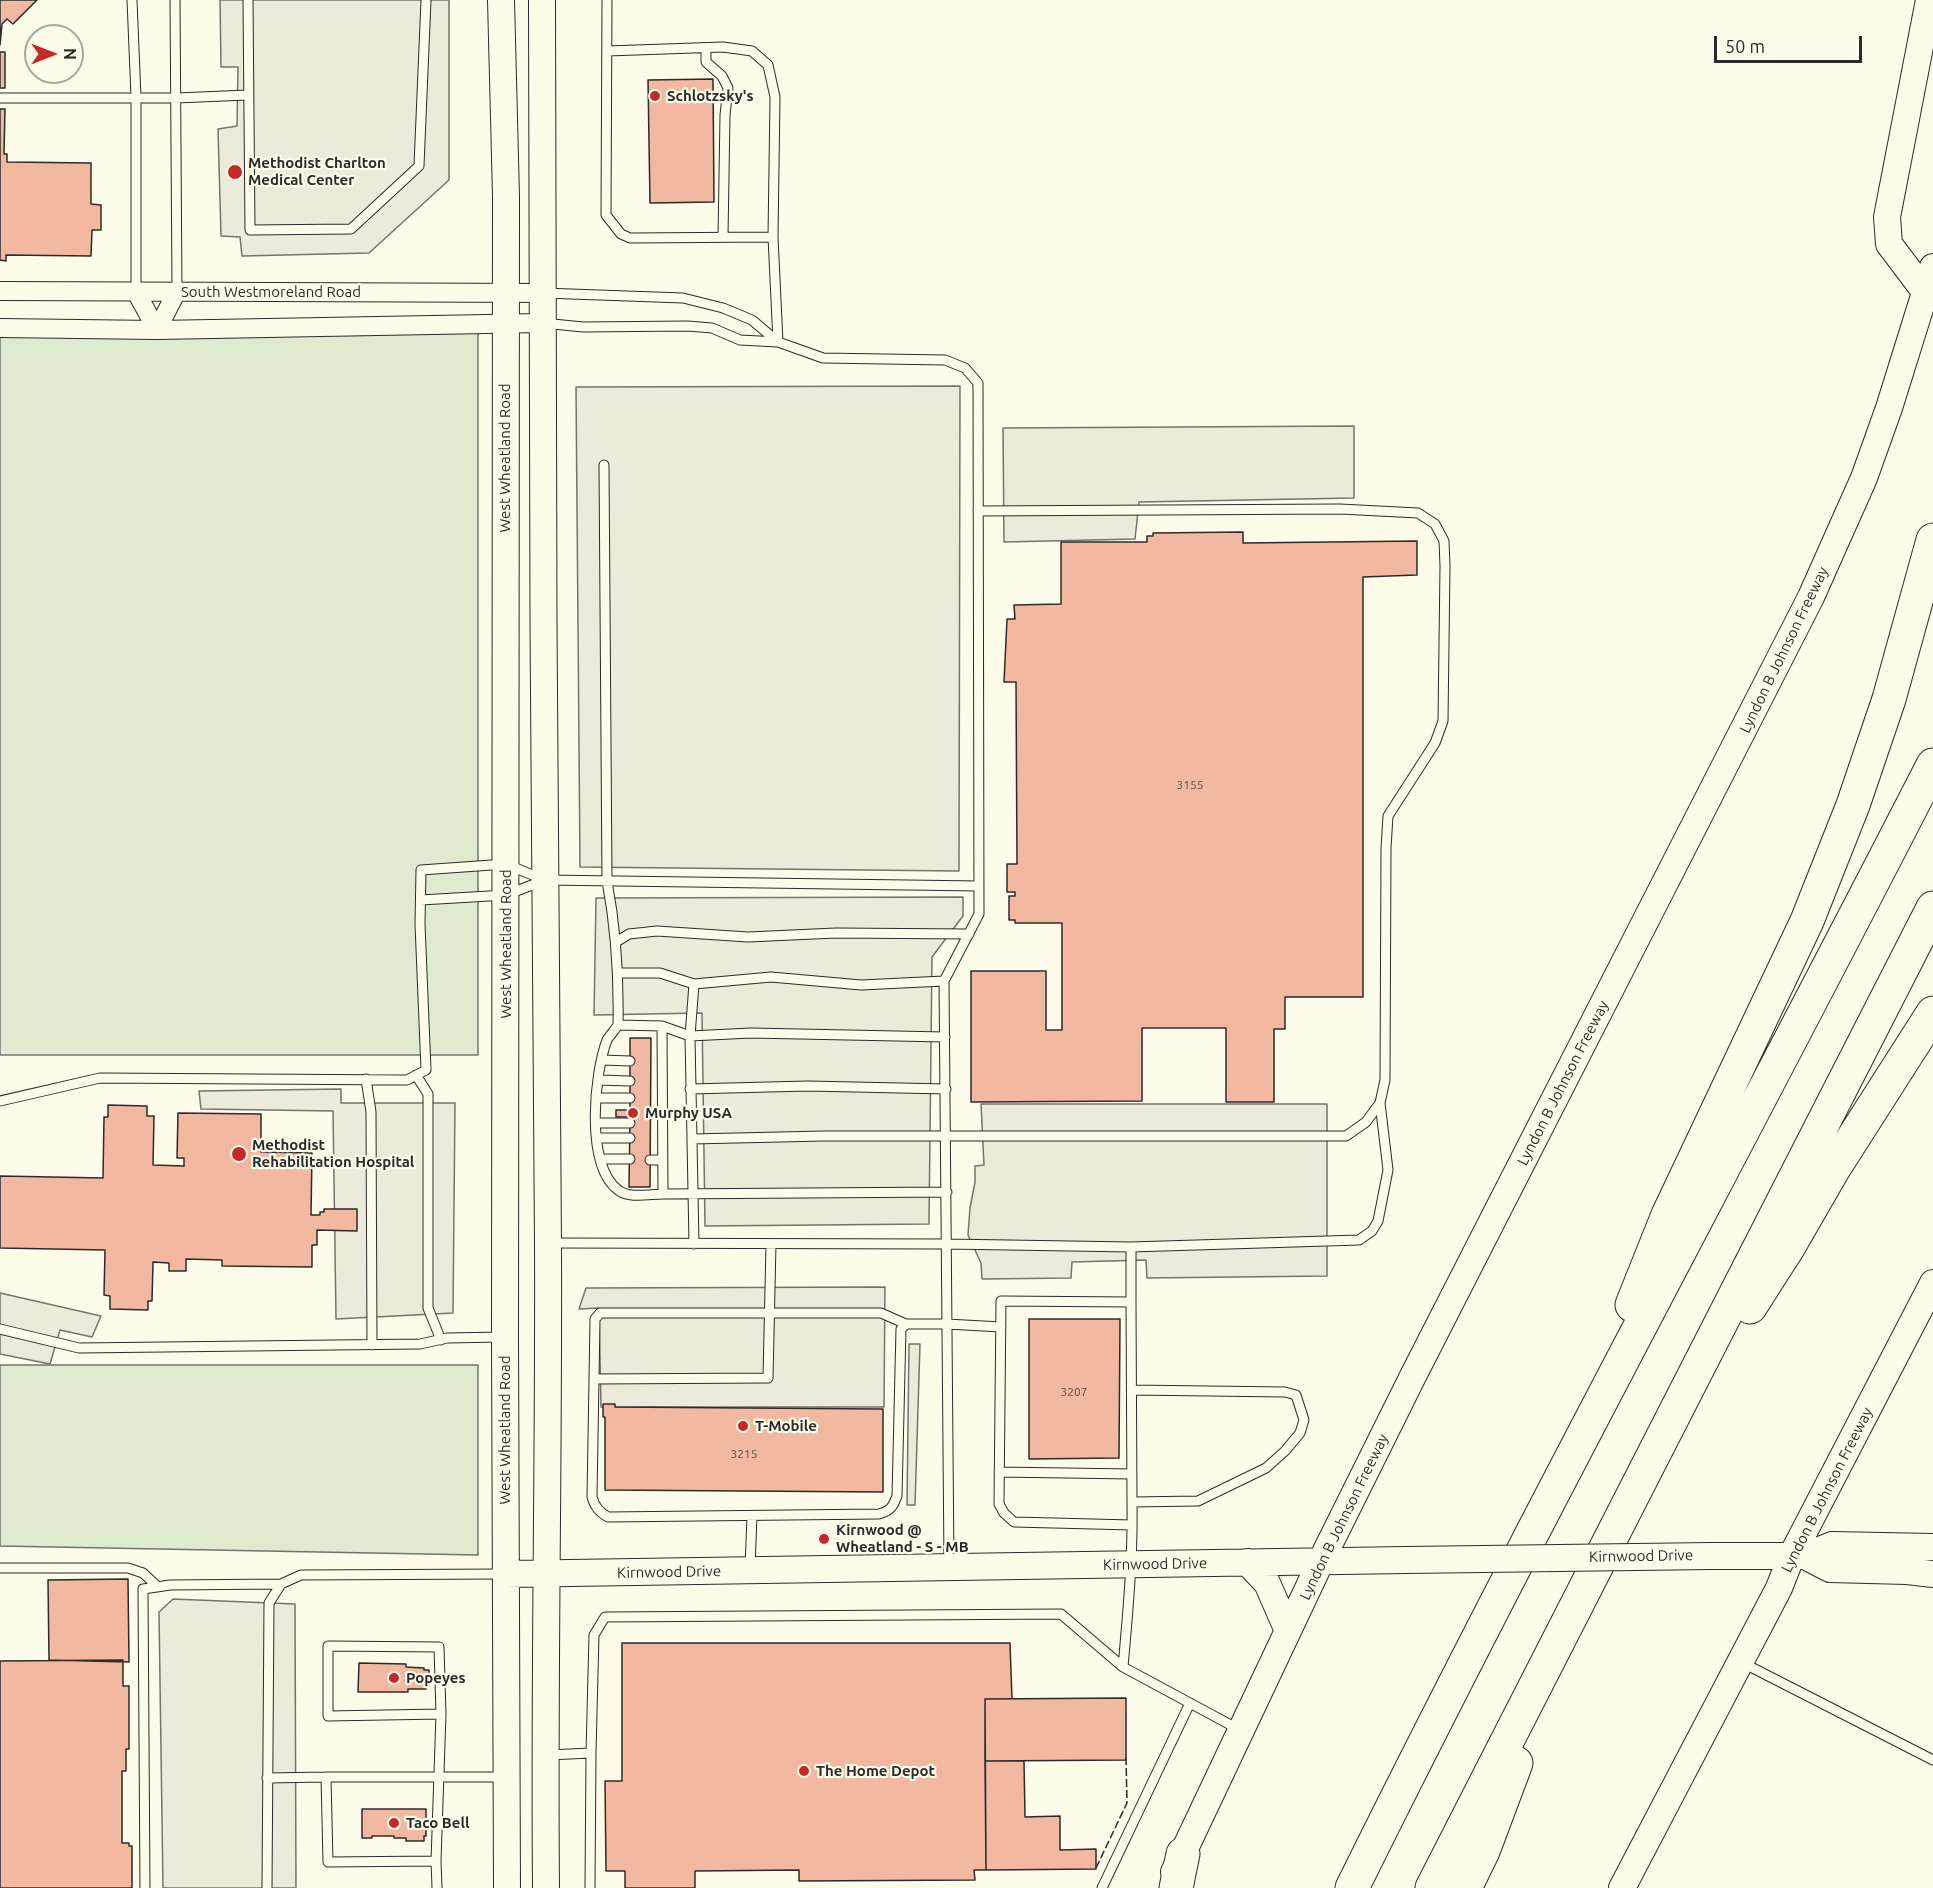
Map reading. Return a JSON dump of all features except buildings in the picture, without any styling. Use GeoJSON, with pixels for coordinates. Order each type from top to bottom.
{"type":"FeatureCollection","features":[{"type":"Feature","properties":{"kind":"highway"},"geometry":{"type":"LineString","coordinates":[[1567,1466],[1668,1215],[1806,921],[1853,805],[1889,699],[1933,540]]}},
{"type":"Feature","properties":{"kind":"highway"},"geometry":{"type":"LineString","coordinates":[[1352,1888],[1567,1466],[1725,1168],[1933,765]]}},
{"type":"Feature","properties":{"kind":"highway"},"geometry":{"type":"LineString","coordinates":[[1432,1888],[1933,908]]}},
{"type":"Feature","properties":{"kind":"highway"},"geometry":{"type":"LineString","coordinates":[[1648,1464],[1789,1246],[1834,1168],[1933,1013]]}},
{"type":"Feature","properties":{"kind":"highway"},"geometry":{"type":"LineString","coordinates":[[1465,1888],[1483,1851],[1575,1610]]}},
{"type":"Feature","properties":{"kind":"highway"},"geometry":{"type":"LineString","coordinates":[[1342,1888],[1391,1810]]}},
{"type":"Feature","properties":{"kind":"highway"},"geometry":{"type":"LineString","coordinates":[[1176,1888],[1183,1854]]}},
{"type":"Feature","properties":{"kind":"main road","name":"West Wheatland Road"},"geometry":{"type":"LineString","coordinates":[[501,0],[506,197],[504,1337],[507,1888]]}},
{"type":"Feature","properties":{"kind":"main road"},"geometry":{"type":"LineString","coordinates":[[542,0],[545,1062],[548,1243],[546,1888]]}},
{"type":"Feature","properties":{"kind":"main road"},"geometry":{"type":"LineString","coordinates":[[1926,293],[1889,244],[1887,217],[1929,0]]}},
{"type":"Feature","properties":{"kind":"main road","name":"Lyndon B Johnson Freeway"},"geometry":{"type":"LineString","coordinates":[[1166,1888],[1321,1561],[1414,1374],[1811,597],[1864,478],[1889,408],[1933,267]]}},
{"type":"Feature","properties":{"kind":"main road","name":"Lyndon B Johnson Freeway"},"geometry":{"type":"LineString","coordinates":[[1622,1888],[1798,1555],[1933,1283]]}},
{"type":"Feature","properties":{"kind":"main road","name":"Kirnwood Drive"},"geometry":{"type":"LineString","coordinates":[[506,1574],[1798,1555],[1832,1545],[1933,1548]]}},
{"type":"Feature","properties":{"kind":"main road","name":"Kirnwood Drive"},"geometry":{"type":"LineString","coordinates":[[1798,1555],[1830,1569],[1933,1574]]}},
{"type":"Feature","properties":{"kind":"main road"},"geometry":{"type":"LineString","coordinates":[[1247,1563],[1267,1583],[1288,1631]]}},
{"type":"Feature","properties":{"kind":"street","name":"South Westmoreland Road"},"geometry":{"type":"LineString","coordinates":[[0,291],[542,293]]}},
{"type":"Feature","properties":{"kind":"street"},"geometry":{"type":"LineString","coordinates":[[157,330],[177,291]]}},
{"type":"Feature","properties":{"kind":"street"},"geometry":{"type":"LineString","coordinates":[[136,292],[157,330]]}},
{"type":"Feature","properties":{"kind":"street"},"geometry":{"type":"LineString","coordinates":[[0,328],[157,330],[542,323]]}},
{"type":"Feature","properties":{"kind":"lane"},"geometry":{"type":"LineString","coordinates":[[132,0],[136,97],[136,292]]}},
{"type":"Feature","properties":{"kind":"lane"},"geometry":{"type":"LineString","coordinates":[[175,0],[177,291]]}},
{"type":"Feature","properties":{"kind":"lane"},"geometry":{"type":"LineString","coordinates":[[248,0],[250,230],[351,229],[419,166],[426,0]]}},
{"type":"Feature","properties":{"kind":"lane"},"geometry":{"type":"LineString","coordinates":[[607,0],[606,215],[621,234],[630,238],[773,237]]}},
{"type":"Feature","properties":{"kind":"lane"},"geometry":{"type":"LineString","coordinates":[[607,51],[723,47],[752,51],[768,65],[775,97],[773,237],[778,342]]}},
{"type":"Feature","properties":{"kind":"lane"},"geometry":{"type":"LineString","coordinates":[[705,48],[706,62],[722,76],[728,88],[725,115],[723,237]]}},
{"type":"Feature","properties":{"kind":"lane"},"geometry":{"type":"LineString","coordinates":[[0,98],[176,98],[248,95]]}},
{"type":"Feature","properties":{"kind":"lane"},"geometry":{"type":"LineString","coordinates":[[542,293],[683,298],[723,308],[752,320],[778,342]]}},
{"type":"Feature","properties":{"kind":"lane"},"geometry":{"type":"LineString","coordinates":[[542,323],[583,327],[688,326],[712,328],[740,340],[778,342],[823,358],[945,360],[965,368],[978,383],[979,914],[944,981],[949,1567]]}},
{"type":"Feature","properties":{"kind":"lane"},"geometry":{"type":"LineString","coordinates":[[604,465],[607,881],[615,920],[618,973],[618,1025],[608,1038],[602,1060],[597,1098],[597,1138],[600,1159],[608,1179],[618,1191],[628,1195],[947,1192]]}},
{"type":"Feature","properties":{"kind":"lane"},"geometry":{"type":"LineString","coordinates":[[548,1243],[1131,1247],[1359,1240],[1372,1231],[1378,1221],[1388,1170],[1380,1103],[1385,1080],[1388,816],[1436,743],[1443,721],[1445,557],[1444,541],[1435,524],[1418,513],[1340,509],[978,511]]}},
{"type":"Feature","properties":{"kind":"lane"},"geometry":{"type":"LineString","coordinates":[[0,1101],[100,1078],[407,1080],[416,1076],[426,1070],[420,924],[421,870],[506,864],[545,880],[979,886]]}},
{"type":"Feature","properties":{"kind":"lane"},"geometry":{"type":"LineString","coordinates":[[421,900],[506,895],[545,880]]}},
{"type":"Feature","properties":{"kind":"lane"},"geometry":{"type":"LineString","coordinates":[[616,942],[629,934],[657,931],[748,937],[836,933],[969,934]]}},
{"type":"Feature","properties":{"kind":"lane"},"geometry":{"type":"LineString","coordinates":[[618,973],[660,973],[694,984],[771,978],[861,985],[944,981]]}},
{"type":"Feature","properties":{"kind":"lane"},"geometry":{"type":"LineString","coordinates":[[694,984],[690,1036],[690,1089],[694,1244]]}},
{"type":"Feature","properties":{"kind":"lane"},"geometry":{"type":"LineString","coordinates":[[618,1025],[662,1026],[690,1036],[751,1033],[945,1037]]}},
{"type":"Feature","properties":{"kind":"lane"},"geometry":{"type":"LineString","coordinates":[[662,1026],[663,1194]]}},
{"type":"Feature","properties":{"kind":"lane"},"geometry":{"type":"LineString","coordinates":[[602,1060],[630,1061]]}},
{"type":"Feature","properties":{"kind":"lane"},"geometry":{"type":"LineString","coordinates":[[651,1062],[662,1062]]}},
{"type":"Feature","properties":{"kind":"lane"},"geometry":{"type":"LineString","coordinates":[[416,1076],[428,1094],[428,1308],[441,1340]]}},
{"type":"Feature","properties":{"kind":"lane"},"geometry":{"type":"LineString","coordinates":[[366,1079],[371,1112],[372,1345]]}},
{"type":"Feature","properties":{"kind":"lane"},"geometry":{"type":"LineString","coordinates":[[599,1080],[630,1081]]}},
{"type":"Feature","properties":{"kind":"lane"},"geometry":{"type":"LineString","coordinates":[[650,1082],[662,1082]]}},
{"type":"Feature","properties":{"kind":"lane"},"geometry":{"type":"LineString","coordinates":[[690,1089],[808,1086],[946,1089]]}},
{"type":"Feature","properties":{"kind":"lane"},"geometry":{"type":"LineString","coordinates":[[597,1098],[630,1098]]}},
{"type":"Feature","properties":{"kind":"lane"},"geometry":{"type":"LineString","coordinates":[[650,1099],[662,1099]]}},
{"type":"Feature","properties":{"kind":"lane"},"geometry":{"type":"LineString","coordinates":[[692,1139],[824,1136],[1346,1136],[1366,1122],[1380,1103]]}},
{"type":"Feature","properties":{"kind":"lane"},"geometry":{"type":"LineString","coordinates":[[597,1123],[630,1123]]}},
{"type":"Feature","properties":{"kind":"lane"},"geometry":{"type":"LineString","coordinates":[[650,1123],[662,1124]]}},
{"type":"Feature","properties":{"kind":"lane"},"geometry":{"type":"LineString","coordinates":[[650,1137],[662,1137]]}},
{"type":"Feature","properties":{"kind":"lane"},"geometry":{"type":"LineString","coordinates":[[597,1138],[630,1138]]}},
{"type":"Feature","properties":{"kind":"lane"},"geometry":{"type":"LineString","coordinates":[[600,1159],[630,1159]]}},
{"type":"Feature","properties":{"kind":"lane"},"geometry":{"type":"LineString","coordinates":[[650,1160],[662,1160]]}},
{"type":"Feature","properties":{"kind":"lane"},"geometry":{"type":"LineString","coordinates":[[594,1379],[768,1378],[771,1244]]}},
{"type":"Feature","properties":{"kind":"lane"},"geometry":{"type":"LineString","coordinates":[[1123,1667],[1132,1564],[1131,1247]]}},
{"type":"Feature","properties":{"kind":"lane"},"geometry":{"type":"LineString","coordinates":[[1131,1302],[1001,1301],[999,1504],[1004,1514],[1014,1522],[1132,1525]]}},
{"type":"Feature","properties":{"kind":"lane"},"geometry":{"type":"LineString","coordinates":[[906,1324],[901,1329],[897,1496],[889,1511],[879,1514],[608,1517],[600,1513],[594,1505],[592,1497],[595,1319],[600,1313],[881,1313],[906,1324],[1001,1327]]}},
{"type":"Feature","properties":{"kind":"lane"},"geometry":{"type":"LineString","coordinates":[[0,1329],[79,1348],[420,1344],[441,1340],[504,1337]]}},
{"type":"Feature","properties":{"kind":"lane"},"geometry":{"type":"LineString","coordinates":[[1132,1390],[1286,1392],[1296,1395],[1304,1420],[1300,1433],[1286,1451],[1266,1468],[1198,1501],[1132,1502]]}},
{"type":"Feature","properties":{"kind":"lane"},"geometry":{"type":"LineString","coordinates":[[999,1472],[1132,1474]]}},
{"type":"Feature","properties":{"kind":"lane"},"geometry":{"type":"LineString","coordinates":[[750,1570],[752,1516]]}},
{"type":"Feature","properties":{"kind":"lane"},"geometry":{"type":"LineString","coordinates":[[0,1568],[128,1568],[143,1573],[158,1587]]}},
{"type":"Feature","properties":{"kind":"lane"},"geometry":{"type":"LineString","coordinates":[[145,1888],[143,1589],[282,1584],[301,1575],[506,1574]]}},
{"type":"Feature","properties":{"kind":"lane"},"geometry":{"type":"LineString","coordinates":[[267,1888],[269,1603],[282,1584]]}},
{"type":"Feature","properties":{"kind":"lane"},"geometry":{"type":"LineString","coordinates":[[590,1888],[594,1635],[605,1617],[1061,1614],[1123,1667],[1242,1731]]}},
{"type":"Feature","properties":{"kind":"lane"},"geometry":{"type":"LineString","coordinates":[[437,1888],[441,1714],[439,1647],[328,1646],[328,1716],[441,1714]]}},
{"type":"Feature","properties":{"kind":"lane"},"geometry":{"type":"LineString","coordinates":[[1740,1662],[1933,1760]]}},
{"type":"Feature","properties":{"kind":"lane"},"geometry":{"type":"LineString","coordinates":[[1102,1888],[1190,1703]]}},
{"type":"Feature","properties":{"kind":"lane"},"geometry":{"type":"LineString","coordinates":[[545,1755],[591,1753]]}},
{"type":"Feature","properties":{"kind":"lane"},"geometry":{"type":"LineString","coordinates":[[326,1777],[328,1862],[436,1861]]}},
{"type":"Feature","properties":{"kind":"lane"},"geometry":{"type":"LineString","coordinates":[[267,1778],[507,1777]]}},
{"type":"Feature","properties":{"kind":"green space"},"geometry":{"type":"Polygon","coordinates":[[[478,324],[478,1055],[0,1055],[0,325],[478,324]]]}},
{"type":"Feature","properties":{"kind":"green space"},"geometry":{"type":"Polygon","coordinates":[[[0,1365],[478,1365],[478,1555],[0,1546],[0,1365]]]}},
{"type":"Feature","properties":{"kind":"shaded area"},"geometry":{"type":"Polygon","coordinates":[[[220,0],[449,0],[449,180],[369,253],[242,256],[240,237],[221,236],[218,129],[237,126],[238,67],[221,67],[220,0]]]}},
{"type":"Feature","properties":{"kind":"shaded area"},"geometry":{"type":"Polygon","coordinates":[[[960,386],[959,871],[580,867],[576,387],[960,386]]]}},
{"type":"Feature","properties":{"kind":"shaded area"},"geometry":{"type":"Polygon","coordinates":[[[1354,426],[1354,498],[1139,502],[1135,539],[1004,542],[1003,428],[1354,426]]]}},
{"type":"Feature","properties":{"kind":"shaded area"},"geometry":{"type":"Polygon","coordinates":[[[963,897],[963,916],[932,957],[929,1224],[705,1226],[702,1013],[594,1015],[596,898],[963,897]]]}},
{"type":"Feature","properties":{"kind":"shaded area"},"geometry":{"type":"Polygon","coordinates":[[[341,1089],[341,1103],[455,1103],[453,1313],[336,1319],[333,1111],[201,1109],[199,1091],[341,1089]]]}},
{"type":"Feature","properties":{"kind":"shaded area"},"geometry":{"type":"Polygon","coordinates":[[[981,1104],[1327,1104],[1327,1276],[1147,1278],[1146,1260],[1072,1262],[1071,1278],[982,1279],[981,1263],[968,1235],[975,1166],[984,1165],[981,1104]]]}},
{"type":"Feature","properties":{"kind":"shaded area"},"geometry":{"type":"Polygon","coordinates":[[[885,1287],[884,1407],[601,1407],[599,1308],[579,1309],[586,1288],[885,1287]]]}},
{"type":"Feature","properties":{"kind":"shaded area"},"geometry":{"type":"Polygon","coordinates":[[[0,1293],[101,1316],[92,1337],[60,1330],[50,1364],[0,1354],[0,1293]]]}},
{"type":"Feature","properties":{"kind":"shaded area"},"geometry":{"type":"Polygon","coordinates":[[[909,1344],[920,1344],[915,1505],[907,1505],[909,1344]]]}},
{"type":"Feature","properties":{"kind":"shaded area"},"geometry":{"type":"Polygon","coordinates":[[[173,1599],[295,1604],[296,1888],[163,1888],[159,1612],[173,1599]]]}},
{"type":"Feature","properties":{"kind":"fence"},"geometry":{"type":"LineString","coordinates":[[1096,1868],[1127,1803],[1126,1758]]}},
{"type":"Feature","properties":{"kind":"place","name":"Schlotzsky's"},"geometry":{"type":"Point","coordinates":[655,96]}},
{"type":"Feature","properties":{"kind":"place","name":"Methodist Charlton Medical Center"},"geometry":{"type":"Point","coordinates":[235,172]}},
{"type":"Feature","properties":{"kind":"place","name":"Murphy USA"},"geometry":{"type":"Point","coordinates":[633,1113]}},
{"type":"Feature","properties":{"kind":"place","name":"Methodist Rehabilitation Hospital"},"geometry":{"type":"Point","coordinates":[239,1154]}},
{"type":"Feature","properties":{"kind":"place","name":"T-Mobile"},"geometry":{"type":"Point","coordinates":[743,1426]}},
{"type":"Feature","properties":{"kind":"place","name":"Kirnwood @ Wheatland - S - MB"},"geometry":{"type":"Point","coordinates":[824,1539]}},
{"type":"Feature","properties":{"kind":"place","name":"Popeyes"},"geometry":{"type":"Point","coordinates":[394,1678]}},
{"type":"Feature","properties":{"kind":"place","name":"The Home Depot"},"geometry":{"type":"Point","coordinates":[804,1771]}},
{"type":"Feature","properties":{"kind":"place","name":"Taco Bell"},"geometry":{"type":"Point","coordinates":[394,1823]}}]}
